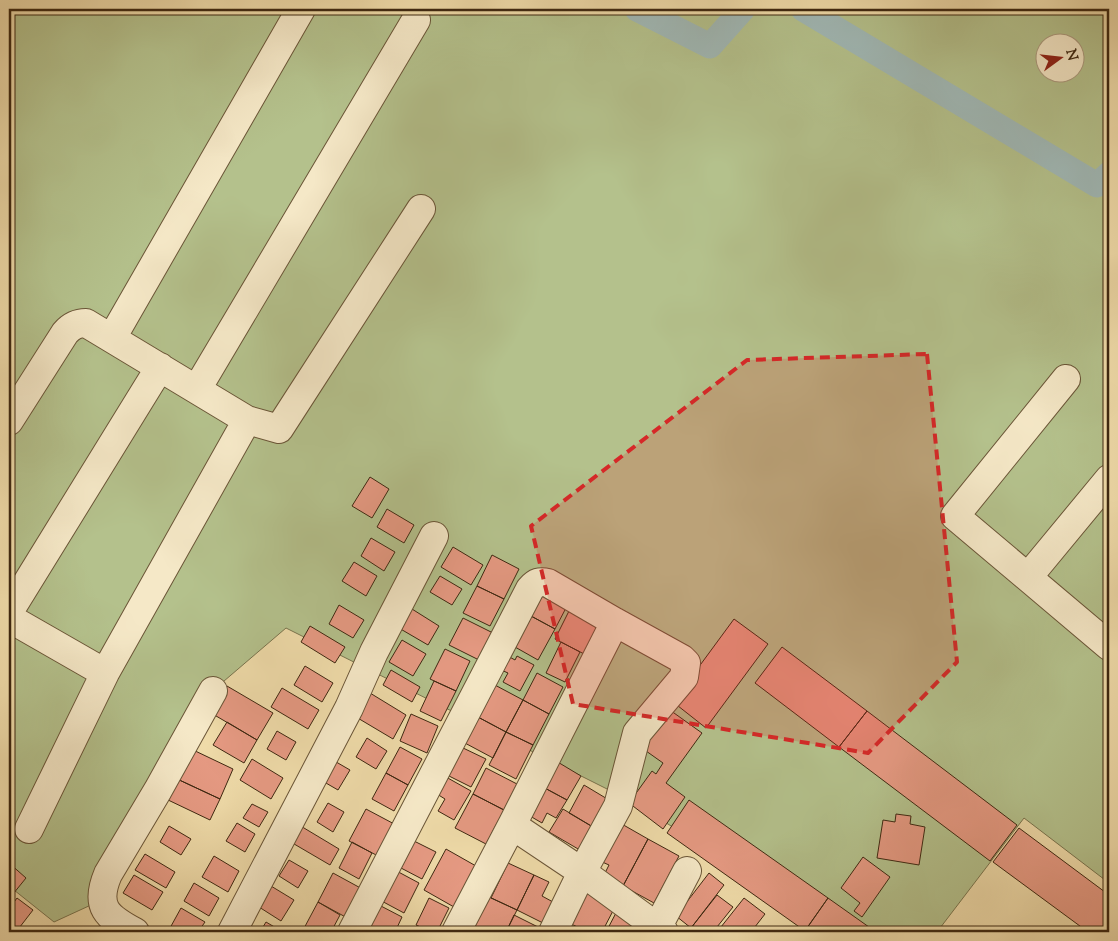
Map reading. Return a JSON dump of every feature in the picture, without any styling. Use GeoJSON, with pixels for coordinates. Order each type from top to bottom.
{"type":"FeatureCollection","features":[{"type":"Feature","properties":{"kind":"street"},"geometry":{"type":"LineString","coordinates":[[112,338],[301,9]]}},
{"type":"Feature","properties":{"kind":"street"},"geometry":{"type":"LineString","coordinates":[[197,389],[416,20]]}},
{"type":"Feature","properties":{"kind":"street"},"geometry":{"type":"LineString","coordinates":[[9,421],[69,328],[77,324],[86,323],[247,420],[278,429],[421,209]]}},
{"type":"Feature","properties":{"kind":"street"},"geometry":{"type":"LineString","coordinates":[[9,612],[160,367]]}},
{"type":"Feature","properties":{"kind":"street"},"geometry":{"type":"LineString","coordinates":[[1066,379],[955,516],[1107,640]]}},
{"type":"Feature","properties":{"kind":"street"},"geometry":{"type":"LineString","coordinates":[[29,829],[105,673],[247,420]]}},
{"type":"Feature","properties":{"kind":"street"},"geometry":{"type":"LineString","coordinates":[[1028,577],[1109,479]]}},
{"type":"Feature","properties":{"kind":"street"},"geometry":{"type":"LineString","coordinates":[[232,932],[349,708],[374,652],[434,536]]}},
{"type":"Feature","properties":{"kind":"street"},"geometry":{"type":"LineString","coordinates":[[352,932],[535,583],[541,582],[548,583],[686,663],[684,677],[637,733],[618,806],[582,872],[553,932]]}},
{"type":"Feature","properties":{"kind":"street"},"geometry":{"type":"LineString","coordinates":[[9,618],[105,673]]}},
{"type":"Feature","properties":{"kind":"street"},"geometry":{"type":"LineString","coordinates":[[456,932],[616,622]]}},
{"type":"Feature","properties":{"kind":"street"},"geometry":{"type":"LineString","coordinates":[[135,932],[109,915],[104,905],[103,886],[108,874],[158,790],[213,691]]}},
{"type":"Feature","properties":{"kind":"street"},"geometry":{"type":"LineString","coordinates":[[512,825],[582,872],[659,931],[687,871]]}},
{"type":"Feature","properties":{"kind":"highlighted area"},"geometry":{"type":"Polygon","coordinates":[[[927,354],[957,662],[868,753],[573,704],[531,526],[747,360],[927,354]]]}},
{"type":"Feature","properties":{"kind":"green space"},"geometry":{"type":"Polygon","coordinates":[[[9,9],[1109,9],[1109,883],[1024,818],[937,932],[843,932],[629,800],[286,628],[203,699],[104,899],[54,922],[9,886],[9,9]]]}},
{"type":"Feature","properties":{"kind":"building"},"geometry":{"type":"Polygon","coordinates":[[[370,477],[389,489],[372,518],[352,506],[370,477]]]}},
{"type":"Feature","properties":{"kind":"building"},"geometry":{"type":"Polygon","coordinates":[[[387,509],[414,525],[404,543],[377,527],[387,509]]]}},
{"type":"Feature","properties":{"kind":"building"},"geometry":{"type":"Polygon","coordinates":[[[371,538],[395,552],[384,571],[361,556],[371,538]]]}},
{"type":"Feature","properties":{"kind":"building"},"geometry":{"type":"Polygon","coordinates":[[[453,547],[483,565],[471,585],[441,567],[453,547]]]}},
{"type":"Feature","properties":{"kind":"building"},"geometry":{"type":"Polygon","coordinates":[[[492,555],[519,569],[504,599],[477,586],[492,555]]]}},
{"type":"Feature","properties":{"kind":"building"},"geometry":{"type":"Polygon","coordinates":[[[354,562],[377,576],[366,596],[342,581],[354,562]]]}},
{"type":"Feature","properties":{"kind":"building"},"geometry":{"type":"Polygon","coordinates":[[[440,576],[462,589],[452,605],[430,592],[440,576]]]}},
{"type":"Feature","properties":{"kind":"building"},"geometry":{"type":"Polygon","coordinates":[[[477,586],[504,599],[490,626],[463,613],[477,586]]]}},
{"type":"Feature","properties":{"kind":"building"},"geometry":{"type":"Polygon","coordinates":[[[544,593],[567,606],[555,629],[531,616],[544,593]]]}},
{"type":"Feature","properties":{"kind":"building"},"geometry":{"type":"Polygon","coordinates":[[[404,604],[439,626],[428,645],[392,624],[404,604]]]}},
{"type":"Feature","properties":{"kind":"building"},"geometry":{"type":"Polygon","coordinates":[[[339,605],[364,620],[353,638],[329,624],[339,605]]]}},
{"type":"Feature","properties":{"kind":"building"},"geometry":{"type":"Polygon","coordinates":[[[570,609],[605,627],[590,657],[555,639],[570,609]]]}},
{"type":"Feature","properties":{"kind":"building"},"geometry":{"type":"Polygon","coordinates":[[[531,616],[555,629],[538,660],[515,647],[531,616]]]}},
{"type":"Feature","properties":{"kind":"building"},"geometry":{"type":"Polygon","coordinates":[[[463,618],[493,633],[479,660],[449,645],[463,618]]]}},
{"type":"Feature","properties":{"kind":"building"},"geometry":{"type":"Polygon","coordinates":[[[734,619],[768,644],[706,728],[673,702],[734,619]]]}},
{"type":"Feature","properties":{"kind":"building"},"geometry":{"type":"Polygon","coordinates":[[[310,626],[345,647],[335,663],[301,642],[310,626]]]}},
{"type":"Feature","properties":{"kind":"building"},"geometry":{"type":"Polygon","coordinates":[[[402,640],[426,654],[413,676],[389,662],[402,640]]]}},
{"type":"Feature","properties":{"kind":"building"},"geometry":{"type":"Polygon","coordinates":[[[561,642],[580,652],[565,682],[546,673],[561,642]]]}},
{"type":"Feature","properties":{"kind":"building"},"geometry":{"type":"Polygon","coordinates":[[[782,647],[867,711],[839,747],[755,683],[782,647]]]}},
{"type":"Feature","properties":{"kind":"building"},"geometry":{"type":"Polygon","coordinates":[[[445,649],[470,661],[456,691],[430,679],[445,649]]]}},
{"type":"Feature","properties":{"kind":"building"},"geometry":{"type":"Polygon","coordinates":[[[506,655],[515,660],[517,656],[534,665],[520,691],[503,682],[508,673],[499,669],[506,655]]]}},
{"type":"Feature","properties":{"kind":"building"},"geometry":{"type":"Polygon","coordinates":[[[305,666],[333,683],[322,702],[294,685],[305,666]]]}},
{"type":"Feature","properties":{"kind":"building"},"geometry":{"type":"Polygon","coordinates":[[[391,670],[420,687],[412,702],[383,685],[391,670]]]}},
{"type":"Feature","properties":{"kind":"building"},"geometry":{"type":"Polygon","coordinates":[[[537,673],[563,687],[549,714],[523,700],[537,673]]]}},
{"type":"Feature","properties":{"kind":"building"},"geometry":{"type":"Polygon","coordinates":[[[434,681],[456,691],[441,721],[420,711],[434,681]]]}},
{"type":"Feature","properties":{"kind":"building"},"geometry":{"type":"Polygon","coordinates":[[[493,684],[523,700],[506,732],[476,716],[493,684]]]}},
{"type":"Feature","properties":{"kind":"building"},"geometry":{"type":"Polygon","coordinates":[[[227,686],[273,713],[257,740],[211,713],[227,686]]]}},
{"type":"Feature","properties":{"kind":"building"},"geometry":{"type":"Polygon","coordinates":[[[282,688],[319,710],[308,729],[271,707],[282,688]]]}},
{"type":"Feature","properties":{"kind":"building"},"geometry":{"type":"Polygon","coordinates":[[[370,693],[406,715],[393,739],[356,717],[370,693]]]}},
{"type":"Feature","properties":{"kind":"building"},"geometry":{"type":"Polygon","coordinates":[[[523,700],[549,714],[533,745],[506,732],[523,700]]]}},
{"type":"Feature","properties":{"kind":"building"},"geometry":{"type":"Polygon","coordinates":[[[667,708],[702,733],[666,783],[685,797],[663,829],[629,803],[652,771],[656,774],[663,763],[639,746],[667,708]]]}},
{"type":"Feature","properties":{"kind":"building"},"geometry":{"type":"Polygon","coordinates":[[[867,711],[1017,825],[990,861],[839,747],[867,711]]]}},
{"type":"Feature","properties":{"kind":"building"},"geometry":{"type":"Polygon","coordinates":[[[411,714],[438,726],[427,753],[400,741],[411,714]]]}},
{"type":"Feature","properties":{"kind":"building"},"geometry":{"type":"Polygon","coordinates":[[[476,716],[506,732],[493,758],[463,742],[476,716]]]}},
{"type":"Feature","properties":{"kind":"building"},"geometry":{"type":"Polygon","coordinates":[[[227,722],[257,740],[244,763],[213,745],[227,722]]]}},
{"type":"Feature","properties":{"kind":"building"},"geometry":{"type":"Polygon","coordinates":[[[277,731],[296,742],[286,760],[267,749],[277,731]]]}},
{"type":"Feature","properties":{"kind":"building"},"geometry":{"type":"Polygon","coordinates":[[[506,732],[533,745],[516,779],[489,765],[506,732]]]}},
{"type":"Feature","properties":{"kind":"building"},"geometry":{"type":"Polygon","coordinates":[[[367,738],[387,751],[376,769],[356,757],[367,738]]]}},
{"type":"Feature","properties":{"kind":"building"},"geometry":{"type":"Polygon","coordinates":[[[400,747],[422,759],[408,785],[386,773],[400,747]]]}},
{"type":"Feature","properties":{"kind":"building"},"geometry":{"type":"Polygon","coordinates":[[[461,747],[486,759],[471,787],[447,775],[461,747]]]}},
{"type":"Feature","properties":{"kind":"building"},"geometry":{"type":"Polygon","coordinates":[[[189,748],[233,769],[220,799],[175,778],[189,748]]]}},
{"type":"Feature","properties":{"kind":"building"},"geometry":{"type":"Polygon","coordinates":[[[252,759],[283,778],[271,799],[240,780],[252,759]]]}},
{"type":"Feature","properties":{"kind":"building"},"geometry":{"type":"Polygon","coordinates":[[[331,759],[350,770],[338,790],[319,779],[331,759]]]}},
{"type":"Feature","properties":{"kind":"building"},"geometry":{"type":"Polygon","coordinates":[[[556,761],[581,776],[567,800],[541,786],[556,761]]]}},
{"type":"Feature","properties":{"kind":"building"},"geometry":{"type":"Polygon","coordinates":[[[486,768],[517,784],[504,810],[473,794],[486,768]]]}},
{"type":"Feature","properties":{"kind":"building"},"geometry":{"type":"Polygon","coordinates":[[[386,773],[408,785],[394,811],[372,799],[386,773]]]}},
{"type":"Feature","properties":{"kind":"building"},"geometry":{"type":"Polygon","coordinates":[[[446,777],[471,791],[454,820],[438,811],[445,799],[437,794],[446,777]]]}},
{"type":"Feature","properties":{"kind":"building"},"geometry":{"type":"Polygon","coordinates":[[[175,778],[220,799],[210,820],[166,799],[175,778]]]}},
{"type":"Feature","properties":{"kind":"building"},"geometry":{"type":"Polygon","coordinates":[[[584,785],[614,803],[598,830],[569,813],[584,785]]]}},
{"type":"Feature","properties":{"kind":"building"},"geometry":{"type":"Polygon","coordinates":[[[541,786],[567,800],[556,818],[547,813],[542,823],[530,816],[541,786]]]}},
{"type":"Feature","properties":{"kind":"building"},"geometry":{"type":"Polygon","coordinates":[[[473,794],[504,810],[486,844],[455,828],[473,794]]]}},
{"type":"Feature","properties":{"kind":"building"},"geometry":{"type":"Polygon","coordinates":[[[689,800],[828,898],[805,931],[667,833],[689,800]]]}},
{"type":"Feature","properties":{"kind":"building"},"geometry":{"type":"Polygon","coordinates":[[[328,803],[344,812],[333,832],[317,822],[328,803]]]}},
{"type":"Feature","properties":{"kind":"building"},"geometry":{"type":"Polygon","coordinates":[[[252,804],[268,812],[259,827],[243,818],[252,804]]]}},
{"type":"Feature","properties":{"kind":"building"},"geometry":{"type":"Polygon","coordinates":[[[366,809],[398,826],[382,858],[349,841],[366,809]]]}},
{"type":"Feature","properties":{"kind":"building"},"geometry":{"type":"Polygon","coordinates":[[[563,809],[598,830],[585,853],[549,832],[563,809]]]}},
{"type":"Feature","properties":{"kind":"building"},"geometry":{"type":"Polygon","coordinates":[[[896,814],[911,816],[910,824],[925,827],[919,865],[877,858],[883,820],[895,822],[896,814]]]}},
{"type":"Feature","properties":{"kind":"building"},"geometry":{"type":"Polygon","coordinates":[[[237,823],[255,834],[245,852],[226,841],[237,823]]]}},
{"type":"Feature","properties":{"kind":"building"},"geometry":{"type":"Polygon","coordinates":[[[620,823],[648,839],[623,886],[604,875],[609,865],[600,861],[620,823]]]}},
{"type":"Feature","properties":{"kind":"building"},"geometry":{"type":"Polygon","coordinates":[[[299,825],[339,849],[330,865],[289,841],[299,825]]]}},
{"type":"Feature","properties":{"kind":"building"},"geometry":{"type":"Polygon","coordinates":[[[169,826],[191,839],[181,855],[160,842],[169,826]]]}},
{"type":"Feature","properties":{"kind":"building"},"geometry":{"type":"Polygon","coordinates":[[[1019,828],[1109,895],[1109,932],[1088,932],[993,862],[1019,828]]]}},
{"type":"Feature","properties":{"kind":"building"},"geometry":{"type":"Polygon","coordinates":[[[648,839],[679,856],[654,903],[623,886],[648,839]]]}},
{"type":"Feature","properties":{"kind":"building"},"geometry":{"type":"Polygon","coordinates":[[[414,841],[436,852],[422,879],[401,868],[414,841]]]}},
{"type":"Feature","properties":{"kind":"building"},"geometry":{"type":"Polygon","coordinates":[[[352,842],[372,853],[359,879],[339,868],[352,842]]]}},
{"type":"Feature","properties":{"kind":"building"},"geometry":{"type":"Polygon","coordinates":[[[446,849],[476,866],[454,907],[424,890],[446,849]]]}},
{"type":"Feature","properties":{"kind":"building"},"geometry":{"type":"Polygon","coordinates":[[[145,854],[175,872],[166,888],[135,870],[145,854]]]}},
{"type":"Feature","properties":{"kind":"building"},"geometry":{"type":"Polygon","coordinates":[[[214,856],[239,871],[228,892],[202,877],[214,856]]]}},
{"type":"Feature","properties":{"kind":"building"},"geometry":{"type":"Polygon","coordinates":[[[863,857],[890,877],[862,917],[854,911],[860,903],[841,888],[863,857]]]}},
{"type":"Feature","properties":{"kind":"building"},"geometry":{"type":"Polygon","coordinates":[[[289,860],[308,871],[298,888],[279,876],[289,860]]]}},
{"type":"Feature","properties":{"kind":"building"},"geometry":{"type":"Polygon","coordinates":[[[9,863],[26,878],[9,899],[9,863]]]}},
{"type":"Feature","properties":{"kind":"building"},"geometry":{"type":"Polygon","coordinates":[[[508,863],[534,875],[517,910],[491,898],[508,863]]]}},
{"type":"Feature","properties":{"kind":"building"},"geometry":{"type":"Polygon","coordinates":[[[391,868],[419,883],[404,913],[376,898],[391,868]]]}},
{"type":"Feature","properties":{"kind":"building"},"geometry":{"type":"Polygon","coordinates":[[[333,873],[366,891],[351,920],[318,902],[333,873]]]}},
{"type":"Feature","properties":{"kind":"building"},"geometry":{"type":"Polygon","coordinates":[[[709,873],[724,885],[691,928],[676,916],[709,873]]]}},
{"type":"Feature","properties":{"kind":"building"},"geometry":{"type":"Polygon","coordinates":[[[134,875],[163,892],[152,910],[123,893],[134,875]]]}},
{"type":"Feature","properties":{"kind":"building"},"geometry":{"type":"Polygon","coordinates":[[[534,875],[549,882],[542,896],[553,902],[543,923],[517,910],[534,875]]]}},
{"type":"Feature","properties":{"kind":"building"},"geometry":{"type":"Polygon","coordinates":[[[194,883],[219,898],[209,916],[184,901],[194,883]]]}},
{"type":"Feature","properties":{"kind":"building"},"geometry":{"type":"Polygon","coordinates":[[[271,886],[294,900],[281,921],[259,907],[271,886]]]}},
{"type":"Feature","properties":{"kind":"building"},"geometry":{"type":"Polygon","coordinates":[[[585,891],[615,907],[602,932],[588,932],[569,923],[585,891]]]}},
{"type":"Feature","properties":{"kind":"building"},"geometry":{"type":"Polygon","coordinates":[[[485,895],[517,910],[506,932],[479,932],[469,928],[485,895]]]}},
{"type":"Feature","properties":{"kind":"building"},"geometry":{"type":"Polygon","coordinates":[[[717,895],[733,907],[713,932],[696,932],[691,928],[717,895]]]}},
{"type":"Feature","properties":{"kind":"building"},"geometry":{"type":"Polygon","coordinates":[[[17,898],[33,910],[16,932],[9,932],[9,909],[17,898]]]}},
{"type":"Feature","properties":{"kind":"building"},"geometry":{"type":"Polygon","coordinates":[[[429,898],[449,908],[437,932],[432,932],[416,925],[429,898]]]}},
{"type":"Feature","properties":{"kind":"building"},"geometry":{"type":"Polygon","coordinates":[[[744,898],[765,914],[751,932],[717,932],[744,898]]]}},
{"type":"Feature","properties":{"kind":"building"},"geometry":{"type":"Polygon","coordinates":[[[828,898],[876,932],[804,932],[828,898]]]}},
{"type":"Feature","properties":{"kind":"building"},"geometry":{"type":"Polygon","coordinates":[[[318,902],[340,915],[331,932],[302,932],[318,902]]]}},
{"type":"Feature","properties":{"kind":"building"},"geometry":{"type":"Polygon","coordinates":[[[379,905],[402,917],[395,932],[366,932],[379,905]]]}},
{"type":"Feature","properties":{"kind":"building"},"geometry":{"type":"Polygon","coordinates":[[[181,908],[205,922],[198,932],[177,932],[170,928],[181,908]]]}},
{"type":"Feature","properties":{"kind":"building"},"geometry":{"type":"Polygon","coordinates":[[[617,911],[644,926],[641,932],[606,932],[617,911]]]}},
{"type":"Feature","properties":{"kind":"building"},"geometry":{"type":"Polygon","coordinates":[[[514,915],[540,928],[538,932],[506,932],[514,915]]]}},
{"type":"Feature","properties":{"kind":"building"},"geometry":{"type":"Polygon","coordinates":[[[266,922],[283,932],[260,932],[266,922]]]}},
{"type":"Feature","properties":{"kind":"waterway"},"geometry":{"type":"LineString","coordinates":[[637,9],[710,46],[743,9]]}},
{"type":"Feature","properties":{"kind":"waterway"},"geometry":{"type":"LineString","coordinates":[[803,9],[1097,185],[1109,174]]}}]}
